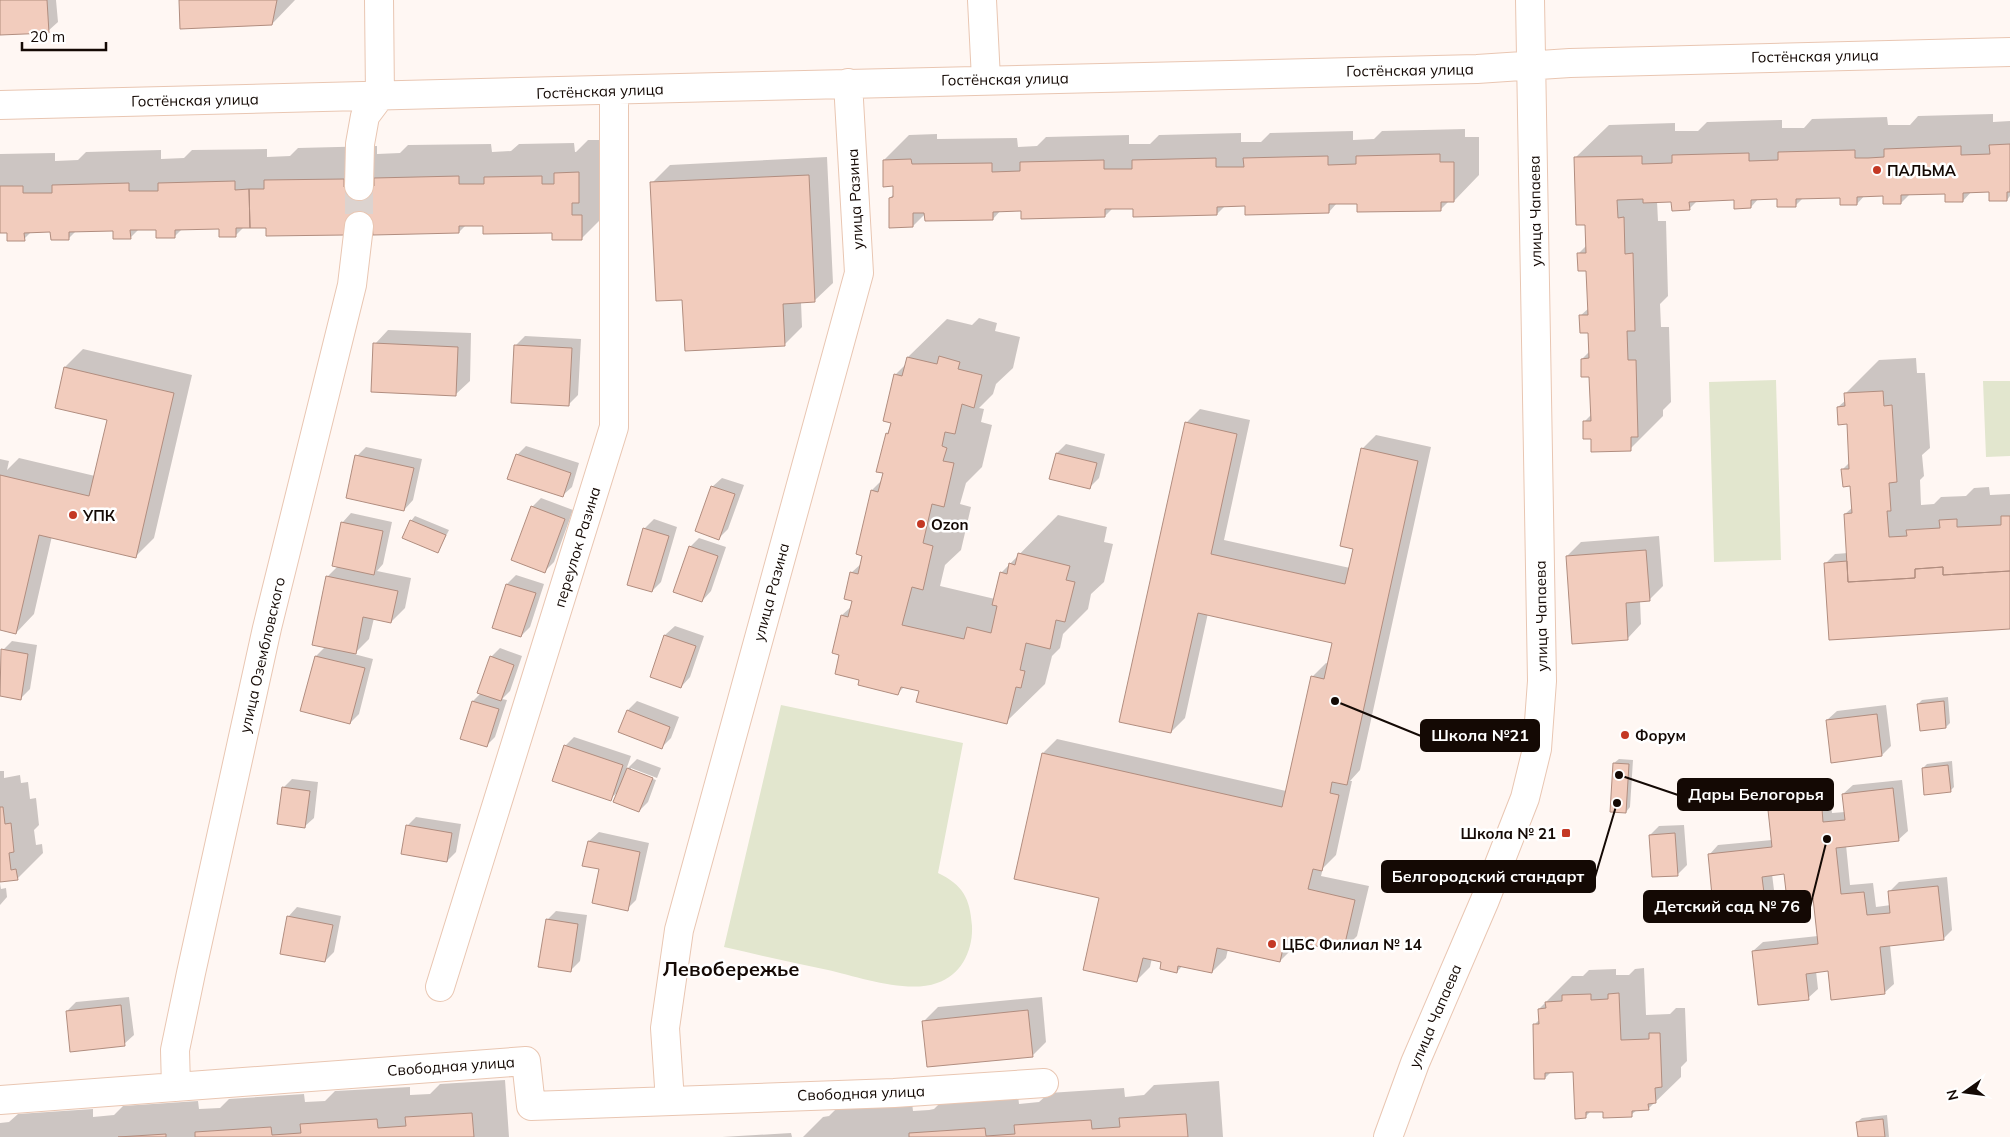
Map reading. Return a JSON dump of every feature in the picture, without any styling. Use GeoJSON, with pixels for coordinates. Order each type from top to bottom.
{"type":"FeatureCollection","features":[{"type":"Feature","properties":{"kind":"street"},"geometry":{"type":"LineString","coordinates":[[359,186],[360,144],[365,116],[380,96],[379,0]]}},
{"type":"Feature","properties":{"kind":"street"},"geometry":{"type":"LineString","coordinates":[[982,0],[986,79]]}},
{"type":"Feature","properties":{"kind":"street","name":"улица Чапаева"},"geometry":{"type":"LineString","coordinates":[[1388,1137],[1415,1063],[1485,900],[1525,798],[1537,749],[1542,681],[1530,0]]}},
{"type":"Feature","properties":{"kind":"street","name":"Гостёнская улица"},"geometry":{"type":"LineString","coordinates":[[0,105],[614,92],[986,79],[2010,52]]}},
{"type":"Feature","properties":{"kind":"street","name":"улица Разина"},"geometry":{"type":"LineString","coordinates":[[670,1101],[665,1028],[678,930],[859,273],[848,83]]}},
{"type":"Feature","properties":{"kind":"street","name":"переулок Разина"},"geometry":{"type":"LineString","coordinates":[[440,987],[614,427],[614,92]]}},
{"type":"Feature","properties":{"kind":"street","name":"улица Озембловского"},"geometry":{"type":"LineString","coordinates":[[176,1087],[175,1050],[187,992],[267,628],[352,285],[359,226]]}},
{"type":"Feature","properties":{"kind":"street","name":"Свободная улица"},"geometry":{"type":"LineString","coordinates":[[0,1100],[526,1061],[531,1106],[894,1093],[1044,1084]]}},
{"type":"Feature","properties":{"kind":"green space"},"geometry":{"type":"Polygon","coordinates":[[[1776,380],[1781,560],[1714,562],[1709,382],[1776,380]]]}},
{"type":"Feature","properties":{"kind":"green space"},"geometry":{"type":"Polygon","coordinates":[[[1983,381],[2010,381],[2010,456],[1986,457],[1983,381]]]}},
{"type":"Feature","properties":{"kind":"green space"},"geometry":{"type":"Polygon","coordinates":[[[781,705],[963,743],[938,873],[954,882],[964,894],[971,916],[972,935],[964,961],[953,974],[945,979],[925,986],[897,986],[724,947],[781,705]]]}},
{"type":"Feature","properties":{"kind":"building"},"geometry":{"type":"Polygon","coordinates":[[[0,0],[47,0],[49,33],[0,35],[0,0]]]}},
{"type":"Feature","properties":{"kind":"building"},"geometry":{"type":"Polygon","coordinates":[[[179,0],[277,0],[272,25],[180,29],[179,0]]]}},
{"type":"Feature","properties":{"kind":"building"},"geometry":{"type":"Polygon","coordinates":[[[2010,144],[2010,192],[2007,192],[2007,201],[1989,201],[1989,192],[1963,193],[1963,202],[1945,202],[1945,194],[1901,195],[1901,204],[1883,204],[1883,196],[1857,197],[1857,205],[1840,205],[1840,198],[1796,199],[1796,207],[1777,207],[1777,199],[1751,200],[1751,208],[1734,209],[1734,200],[1689,202],[1690,210],[1672,211],[1671,202],[1643,203],[1643,199],[1617,200],[1618,218],[1624,217],[1625,254],[1633,253],[1635,331],[1627,331],[1628,360],[1636,360],[1638,437],[1631,437],[1631,451],[1591,452],[1591,439],[1583,439],[1583,421],[1591,421],[1589,377],[1581,377],[1581,359],[1589,358],[1588,333],[1580,333],[1579,315],[1588,315],[1586,271],[1578,271],[1577,253],[1586,253],[1585,225],[1576,225],[1574,157],[1642,156],[1642,164],[1672,163],[1672,155],[1749,153],[1749,161],[1778,160],[1778,152],[1855,150],[1855,158],[1868,158],[1884,157],[1884,149],[1961,146],[1961,155],[1990,154],[1989,145],[2010,144]]]}},
{"type":"Feature","properties":{"kind":"building"},"geometry":{"type":"Polygon","coordinates":[[[1440,154],[1440,162],[1454,162],[1454,202],[1441,202],[1441,211],[1357,212],[1357,204],[1329,204],[1329,213],[1245,215],[1245,206],[1217,207],[1217,215],[1133,217],[1133,209],[1105,209],[1105,217],[1021,219],[1021,211],[993,212],[993,220],[925,221],[924,213],[913,213],[913,227],[889,228],[889,198],[893,197],[893,186],[883,187],[883,160],[911,159],[912,164],[992,163],[992,172],[1020,171],[1020,162],[1104,160],[1104,169],[1132,169],[1132,160],[1216,158],[1216,167],[1244,167],[1243,158],[1328,156],[1328,165],[1356,164],[1356,156],[1440,154]]]}},
{"type":"Feature","properties":{"kind":"building"},"geometry":{"type":"Polygon","coordinates":[[[579,172],[579,203],[572,203],[572,215],[582,215],[582,240],[552,240],[552,233],[483,234],[483,226],[459,226],[459,233],[373,235],[372,225],[345,226],[345,235],[266,236],[266,228],[250,228],[249,189],[264,189],[264,180],[344,179],[344,187],[374,186],[374,178],[459,176],[459,184],[484,184],[484,177],[542,176],[542,184],[554,184],[554,173],[579,172]]]}},
{"type":"Feature","properties":{"kind":"building"},"geometry":{"type":"Polygon","coordinates":[[[809,175],[815,302],[783,304],[785,346],[685,351],[682,300],[656,301],[650,182],[809,175]]]}},
{"type":"Feature","properties":{"kind":"building"},"geometry":{"type":"Polygon","coordinates":[[[235,181],[235,190],[249,189],[250,228],[236,228],[236,237],[219,237],[219,229],[175,230],[175,238],[156,238],[156,230],[130,230],[131,239],[113,239],[113,231],[69,232],[69,240],[51,240],[50,232],[24,233],[25,241],[7,241],[7,233],[0,233],[0,186],[23,186],[23,193],[52,193],[52,185],[129,183],[129,191],[158,191],[158,183],[235,181]]]}},
{"type":"Feature","properties":{"kind":"building"},"geometry":{"type":"Polygon","coordinates":[[[373,343],[458,347],[456,396],[371,392],[373,343]]]}},
{"type":"Feature","properties":{"kind":"building"},"geometry":{"type":"Polygon","coordinates":[[[514,345],[572,348],[569,406],[511,403],[514,345]]]}},
{"type":"Feature","properties":{"kind":"building"},"geometry":{"type":"Polygon","coordinates":[[[939,356],[960,362],[958,369],[982,375],[974,408],[962,404],[955,434],[945,432],[942,446],[947,448],[943,461],[954,463],[944,507],[932,504],[923,543],[933,546],[923,590],[912,587],[902,625],[964,639],[967,627],[991,633],[997,606],[992,605],[1000,572],[1007,574],[1009,563],[1015,565],[1018,553],[1070,566],[1066,580],[1075,582],[1065,622],[1056,620],[1050,649],[1026,643],[1020,670],[1025,671],[1021,688],[1016,687],[1007,724],[916,702],[919,691],[901,687],[898,695],[858,685],[859,680],[835,674],[839,655],[832,653],[841,615],[848,617],[852,601],[844,599],[850,572],[858,574],[862,556],[856,554],[871,490],[878,492],[883,473],[876,472],[886,433],[888,434],[891,423],[883,421],[894,374],[902,376],[907,357],[937,364],[939,356]]]}},
{"type":"Feature","properties":{"kind":"building","name":"УПК"},"geometry":{"type":"Polygon","coordinates":[[[64,367],[174,393],[136,558],[39,535],[16,634],[0,630],[0,475],[89,496],[107,420],[55,408],[64,367]]]}},
{"type":"Feature","properties":{"kind":"building"},"geometry":{"type":"Polygon","coordinates":[[[1883,391],[1884,406],[1892,405],[1897,482],[1889,483],[1891,511],[1887,511],[1889,537],[1907,536],[1906,530],[1940,528],[1939,520],[1957,519],[1957,527],[2001,525],[2001,516],[2010,516],[2010,571],[1943,575],[1943,567],[1915,569],[1915,578],[1848,582],[1844,514],[1852,513],[1850,486],[1843,487],[1841,469],[1849,469],[1847,424],[1838,425],[1837,407],[1845,406],[1844,393],[1883,391]]]}},
{"type":"Feature","properties":{"kind":"building"},"geometry":{"type":"Polygon","coordinates":[[[1185,422],[1237,434],[1211,554],[1345,584],[1353,549],[1340,546],[1361,448],[1418,461],[1347,785],[1332,782],[1330,793],[1339,795],[1322,871],[1313,869],[1308,889],[1355,900],[1343,952],[1285,939],[1280,962],[1217,948],[1212,973],[1178,966],[1177,973],[1160,969],[1161,962],[1143,958],[1137,982],[1083,970],[1099,898],[1014,879],[1042,753],[1282,807],[1311,676],[1324,679],[1332,643],[1198,613],[1171,733],[1119,722],[1185,422]]]}},
{"type":"Feature","properties":{"kind":"building"},"geometry":{"type":"Polygon","coordinates":[[[1056,453],[1097,463],[1090,489],[1049,479],[1056,453]]]}},
{"type":"Feature","properties":{"kind":"building"},"geometry":{"type":"Polygon","coordinates":[[[516,454],[571,473],[563,497],[507,479],[516,454]]]}},
{"type":"Feature","properties":{"kind":"building"},"geometry":{"type":"Polygon","coordinates":[[[355,455],[414,468],[404,511],[346,498],[355,455]]]}},
{"type":"Feature","properties":{"kind":"building"},"geometry":{"type":"Polygon","coordinates":[[[711,486],[735,494],[719,540],[695,531],[711,486]]]}},
{"type":"Feature","properties":{"kind":"building"},"geometry":{"type":"Polygon","coordinates":[[[531,506],[565,519],[545,573],[511,560],[531,506]]]}},
{"type":"Feature","properties":{"kind":"building"},"geometry":{"type":"Polygon","coordinates":[[[410,520],[446,535],[438,553],[402,538],[410,520]]]}},
{"type":"Feature","properties":{"kind":"building"},"geometry":{"type":"Polygon","coordinates":[[[341,522],[383,531],[374,575],[332,566],[341,522]]]}},
{"type":"Feature","properties":{"kind":"building"},"geometry":{"type":"Polygon","coordinates":[[[643,528],[669,536],[652,592],[627,585],[643,528]]]}},
{"type":"Feature","properties":{"kind":"building"},"geometry":{"type":"Polygon","coordinates":[[[689,546],[718,556],[702,602],[673,592],[689,546]]]}},
{"type":"Feature","properties":{"kind":"building"},"geometry":{"type":"Polygon","coordinates":[[[1646,550],[1650,601],[1626,603],[1628,640],[1572,644],[1566,556],[1646,550]]]}},
{"type":"Feature","properties":{"kind":"building"},"geometry":{"type":"Polygon","coordinates":[[[1847,561],[1848,582],[1915,578],[1915,569],[1943,567],[1943,575],[2010,571],[2010,629],[1829,640],[1824,563],[1847,561]]]}},
{"type":"Feature","properties":{"kind":"building"},"geometry":{"type":"Polygon","coordinates":[[[326,576],[398,591],[391,623],[363,617],[356,654],[312,645],[326,576]]]}},
{"type":"Feature","properties":{"kind":"building"},"geometry":{"type":"Polygon","coordinates":[[[506,584],[536,593],[521,637],[492,628],[506,584]]]}},
{"type":"Feature","properties":{"kind":"building"},"geometry":{"type":"Polygon","coordinates":[[[664,635],[696,646],[681,688],[650,677],[664,635]]]}},
{"type":"Feature","properties":{"kind":"building"},"geometry":{"type":"Polygon","coordinates":[[[1,649],[28,654],[21,700],[0,696],[1,649]]]}},
{"type":"Feature","properties":{"kind":"building"},"geometry":{"type":"Polygon","coordinates":[[[315,656],[365,668],[350,724],[300,711],[315,656]]]}},
{"type":"Feature","properties":{"kind":"building"},"geometry":{"type":"Polygon","coordinates":[[[490,656],[514,665],[501,701],[477,693],[490,656]]]}},
{"type":"Feature","properties":{"kind":"building"},"geometry":{"type":"Polygon","coordinates":[[[472,701],[499,709],[487,747],[460,739],[472,701]]]}},
{"type":"Feature","properties":{"kind":"building"},"geometry":{"type":"Polygon","coordinates":[[[1944,701],[1946,728],[1920,731],[1917,704],[1944,701]]]}},
{"type":"Feature","properties":{"kind":"building"},"geometry":{"type":"Polygon","coordinates":[[[627,710],[670,727],[662,749],[618,732],[627,710]]]}},
{"type":"Feature","properties":{"kind":"building"},"geometry":{"type":"Polygon","coordinates":[[[1877,714],[1882,756],[1831,763],[1826,720],[1877,714]]]}},
{"type":"Feature","properties":{"kind":"building"},"geometry":{"type":"Polygon","coordinates":[[[564,745],[623,765],[611,801],[552,781],[564,745]]]}},
{"type":"Feature","properties":{"kind":"building"},"geometry":{"type":"Polygon","coordinates":[[[1613,763],[1629,764],[1626,813],[1610,812],[1613,763]]]}},
{"type":"Feature","properties":{"kind":"building"},"geometry":{"type":"Polygon","coordinates":[[[1948,765],[1951,792],[1924,795],[1922,768],[1948,765]]]}},
{"type":"Feature","properties":{"kind":"building"},"geometry":{"type":"Polygon","coordinates":[[[627,768],[653,778],[639,812],[613,802],[627,768]]]}},
{"type":"Feature","properties":{"kind":"building"},"geometry":{"type":"Polygon","coordinates":[[[282,787],[310,791],[305,828],[277,824],[282,787]]]}},
{"type":"Feature","properties":{"kind":"building"},"geometry":{"type":"Polygon","coordinates":[[[1893,788],[1899,841],[1836,848],[1841,894],[1864,892],[1867,915],[1890,913],[1888,891],[1938,886],[1944,940],[1880,947],[1885,994],[1831,1000],[1828,971],[1806,974],[1809,1000],[1758,1005],[1752,951],[1818,944],[1813,898],[1787,900],[1784,874],[1762,877],[1765,901],[1713,906],[1708,854],[1772,847],[1767,801],[1821,796],[1823,822],[1845,820],[1842,794],[1893,788]]]}},
{"type":"Feature","properties":{"kind":"building"},"geometry":{"type":"Polygon","coordinates":[[[0,807],[3,807],[5,824],[11,823],[14,852],[9,853],[11,870],[16,869],[18,880],[0,882],[0,807]]]}},
{"type":"Feature","properties":{"kind":"building"},"geometry":{"type":"Polygon","coordinates":[[[406,825],[452,833],[447,862],[401,854],[406,825]]]}},
{"type":"Feature","properties":{"kind":"building"},"geometry":{"type":"Polygon","coordinates":[[[1675,833],[1678,876],[1652,877],[1649,835],[1675,833]]]}},
{"type":"Feature","properties":{"kind":"building"},"geometry":{"type":"Polygon","coordinates":[[[588,841],[640,852],[628,911],[592,903],[599,869],[582,866],[588,841]]]}},
{"type":"Feature","properties":{"kind":"building"},"geometry":{"type":"Polygon","coordinates":[[[287,916],[333,925],[325,962],[280,954],[287,916]]]}},
{"type":"Feature","properties":{"kind":"building"},"geometry":{"type":"Polygon","coordinates":[[[546,919],[578,924],[571,972],[538,967],[546,919]]]}},
{"type":"Feature","properties":{"kind":"building"},"geometry":{"type":"Polygon","coordinates":[[[1619,993],[1621,1040],[1649,1039],[1649,1033],[1660,1033],[1662,1087],[1655,1088],[1656,1103],[1648,1104],[1649,1110],[1632,1111],[1632,1117],[1603,1118],[1603,1112],[1586,1112],[1586,1118],[1575,1119],[1573,1072],[1545,1073],[1545,1079],[1534,1079],[1533,1024],[1539,1024],[1538,1009],[1546,1008],[1545,1002],[1562,1001],[1562,995],[1591,994],[1591,1000],[1608,999],[1608,994],[1619,993]]]}},
{"type":"Feature","properties":{"kind":"building"},"geometry":{"type":"Polygon","coordinates":[[[121,1005],[125,1046],[70,1052],[66,1011],[121,1005]]]}},
{"type":"Feature","properties":{"kind":"building"},"geometry":{"type":"Polygon","coordinates":[[[1028,1010],[1033,1057],[927,1067],[922,1021],[1028,1010]]]}},
{"type":"Feature","properties":{"kind":"building"},"geometry":{"type":"Polygon","coordinates":[[[472,1113],[474,1137],[195,1137],[195,1132],[271,1127],[272,1135],[301,1133],[300,1124],[377,1119],[378,1128],[406,1126],[405,1117],[472,1113]]]}},
{"type":"Feature","properties":{"kind":"building"},"geometry":{"type":"Polygon","coordinates":[[[1186,1114],[1188,1137],[909,1137],[909,1133],[985,1128],[986,1136],[1015,1134],[1014,1125],[1091,1120],[1092,1129],[1120,1127],[1119,1118],[1186,1114]]]}},
{"type":"Feature","properties":{"kind":"building"},"geometry":{"type":"Polygon","coordinates":[[[1883,1119],[1885,1137],[1858,1137],[1856,1122],[1883,1119]]]}},
{"type":"Feature","properties":{"kind":"building"},"geometry":{"type":"Polygon","coordinates":[[[166,1134],[166,1137],[118,1137],[166,1134]]]}},
{"type":"Feature","properties":{"kind":"tunnel"},"geometry":{"type":"LineString","coordinates":[[359,186],[359,226]]}},
{"type":"Feature","properties":{"kind":"place","name":"ПАЛЬМА"},"geometry":{"type":"Point","coordinates":[1877,170]}},
{"type":"Feature","properties":{"kind":"place","name":"УПК"},"geometry":{"type":"Point","coordinates":[73,515]}},
{"type":"Feature","properties":{"kind":"place","name":"Ozon"},"geometry":{"type":"Point","coordinates":[921,524]}},
{"type":"Feature","properties":{"kind":"place","name":"Школа №21"},"geometry":{"type":"Point","coordinates":[1335,701]}},
{"type":"Feature","properties":{"kind":"place","name":"Форум"},"geometry":{"type":"Point","coordinates":[1625,735]}},
{"type":"Feature","properties":{"kind":"place","name":"Дары Белогорья"},"geometry":{"type":"Point","coordinates":[1619,775]}},
{"type":"Feature","properties":{"kind":"place","name":"Белгородский стандарт"},"geometry":{"type":"Point","coordinates":[1617,803]}},
{"type":"Feature","properties":{"kind":"place","name":"Школа № 21"},"geometry":{"type":"Point","coordinates":[1566,833]}},
{"type":"Feature","properties":{"kind":"place","name":"Детский сад № 76"},"geometry":{"type":"Point","coordinates":[1827,839]}},
{"type":"Feature","properties":{"kind":"place","name":"ЦБС Филиал № 14"},"geometry":{"type":"Point","coordinates":[1272,944]}},
{"type":"Feature","properties":{"kind":"district","name":"Левобережье"},"geometry":{"type":"Point","coordinates":[731,968]}}]}
